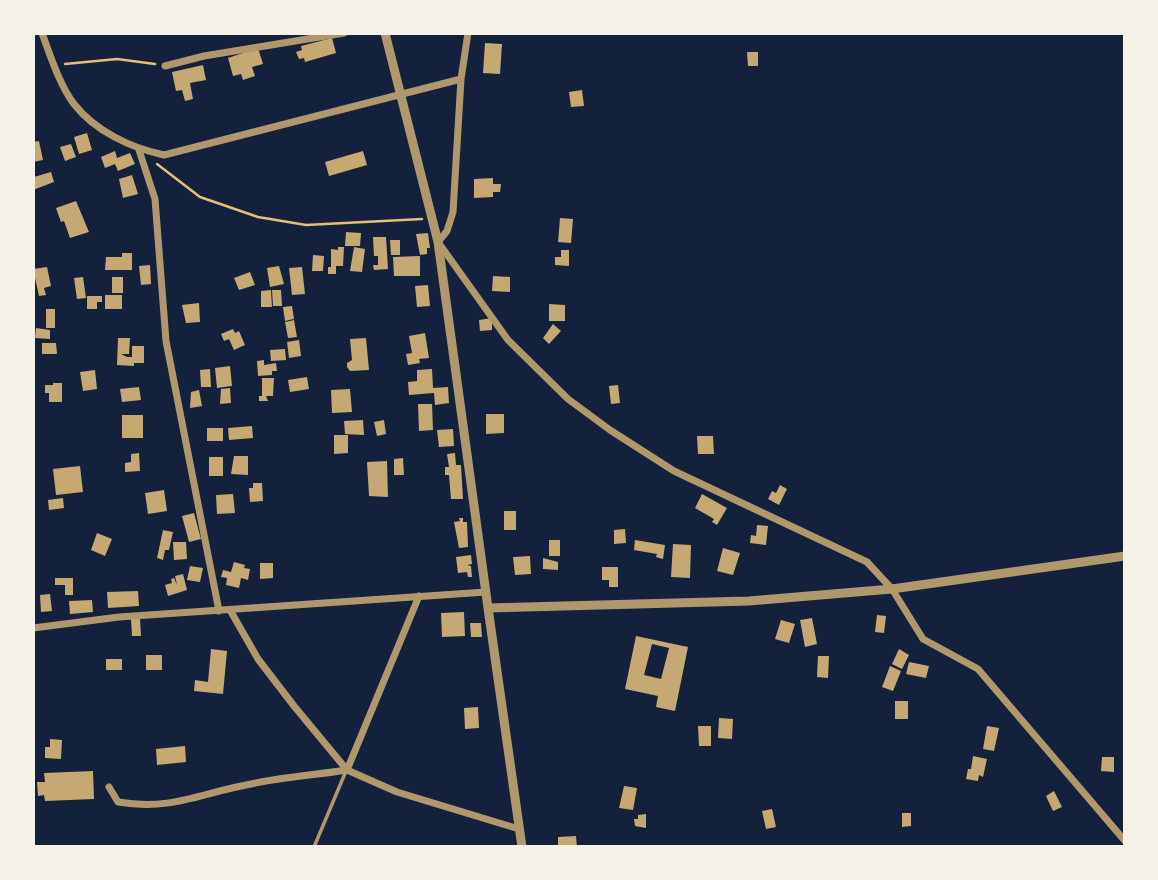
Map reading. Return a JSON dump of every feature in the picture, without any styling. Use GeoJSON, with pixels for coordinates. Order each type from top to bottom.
{"type":"FeatureCollection","features":[{"type":"Feature","properties":{"kind":"street"},"geometry":{"type":"LineString","coordinates":[[41,33],[74,104],[99,127],[139,150],[164,155],[461,79]]}},
{"type":"Feature","properties":{"kind":"street"},"geometry":{"type":"LineString","coordinates":[[165,66],[204,56],[344,33]]}},
{"type":"Feature","properties":{"kind":"street"},"geometry":{"type":"LineString","coordinates":[[385,33],[438,242],[522,847]]}},
{"type":"Feature","properties":{"kind":"street"},"geometry":{"type":"LineString","coordinates":[[438,242],[447,231],[453,212],[461,79],[468,33]]}},
{"type":"Feature","properties":{"kind":"street"},"geometry":{"type":"LineString","coordinates":[[139,150],[155,199],[166,341],[219,611]]}},
{"type":"Feature","properties":{"kind":"street"},"geometry":{"type":"LineString","coordinates":[[438,242],[508,340],[568,399],[674,471],[867,562],[892,589],[923,639],[978,669],[1125,841]]}},
{"type":"Feature","properties":{"kind":"street"},"geometry":{"type":"LineString","coordinates":[[488,608],[749,601],[892,589],[1125,556]]}},
{"type":"Feature","properties":{"kind":"street"},"geometry":{"type":"LineString","coordinates":[[33,628],[119,617],[486,592]]}},
{"type":"Feature","properties":{"kind":"street"},"geometry":{"type":"LineString","coordinates":[[347,770],[419,596]]}},
{"type":"Feature","properties":{"kind":"street"},"geometry":{"type":"LineString","coordinates":[[230,610],[258,659],[347,770],[397,792],[519,829]]}},
{"type":"Feature","properties":{"kind":"street"},"geometry":{"type":"LineString","coordinates":[[109,787],[118,802],[140,805],[173,803],[250,784],[347,770]]}},
{"type":"Feature","properties":{"kind":"lane"},"geometry":{"type":"LineString","coordinates":[[314,847],[347,770]]}},
{"type":"Feature","properties":{"kind":"path"},"geometry":{"type":"LineString","coordinates":[[54,64],[117,59],[165,66]]}},
{"type":"Feature","properties":{"kind":"path"},"geometry":{"type":"LineString","coordinates":[[139,150],[200,197],[258,217],[306,225],[433,219]]}},
{"type":"Feature","properties":{"kind":"building"},"geometry":{"type":"Polygon","coordinates":[[[332,38],[336,53],[305,62],[304,58],[299,59],[296,52],[302,50],[301,46],[332,38]]]}},
{"type":"Feature","properties":{"kind":"building"},"geometry":{"type":"Polygon","coordinates":[[[485,43],[502,44],[500,74],[483,73],[485,43]]]}},
{"type":"Feature","properties":{"kind":"building"},"geometry":{"type":"Polygon","coordinates":[[[258,48],[263,64],[252,67],[255,76],[243,80],[241,74],[233,76],[228,58],[258,48]]]}},
{"type":"Feature","properties":{"kind":"building"},"geometry":{"type":"Polygon","coordinates":[[[747,52],[758,52],[758,66],[748,66],[747,52]]]}},
{"type":"Feature","properties":{"kind":"building"},"geometry":{"type":"Polygon","coordinates":[[[203,65],[206,80],[190,83],[193,99],[185,101],[182,90],[176,91],[172,72],[203,65]]]}},
{"type":"Feature","properties":{"kind":"building"},"geometry":{"type":"Polygon","coordinates":[[[582,90],[584,106],[571,107],[569,92],[582,90]]]}},
{"type":"Feature","properties":{"kind":"building"},"geometry":{"type":"Polygon","coordinates":[[[87,133],[92,150],[79,154],[74,137],[87,133]]]}},
{"type":"Feature","properties":{"kind":"building"},"geometry":{"type":"Polygon","coordinates":[[[39,141],[43,160],[33,162],[33,142],[39,141]]]}},
{"type":"Feature","properties":{"kind":"building"},"geometry":{"type":"Polygon","coordinates":[[[71,144],[76,157],[65,161],[60,147],[71,144]]]}},
{"type":"Feature","properties":{"kind":"building"},"geometry":{"type":"Polygon","coordinates":[[[115,151],[117,158],[130,153],[135,164],[118,171],[115,164],[105,168],[101,157],[115,151]]]}},
{"type":"Feature","properties":{"kind":"building"},"geometry":{"type":"Polygon","coordinates":[[[363,151],[367,165],[329,176],[325,162],[363,151]]]}},
{"type":"Feature","properties":{"kind":"building"},"geometry":{"type":"Polygon","coordinates":[[[51,172],[54,182],[33,190],[34,177],[51,172]]]}},
{"type":"Feature","properties":{"kind":"building"},"geometry":{"type":"Polygon","coordinates":[[[132,175],[138,194],[123,198],[119,179],[132,175]]]}},
{"type":"Feature","properties":{"kind":"building"},"geometry":{"type":"Polygon","coordinates":[[[493,178],[493,184],[501,184],[500,192],[493,192],[493,197],[474,198],[474,179],[493,178]]]}},
{"type":"Feature","properties":{"kind":"building"},"geometry":{"type":"Polygon","coordinates":[[[76,201],[89,232],[70,238],[56,208],[76,201]]]}},
{"type":"Feature","properties":{"kind":"building"},"geometry":{"type":"Polygon","coordinates":[[[560,218],[573,219],[571,243],[558,242],[560,218]]]}},
{"type":"Feature","properties":{"kind":"building"},"geometry":{"type":"Polygon","coordinates":[[[346,232],[361,233],[360,246],[345,246],[346,232]]]}},
{"type":"Feature","properties":{"kind":"building"},"geometry":{"type":"Polygon","coordinates":[[[428,233],[430,248],[427,248],[427,254],[420,255],[416,234],[428,233]]]}},
{"type":"Feature","properties":{"kind":"building"},"geometry":{"type":"Polygon","coordinates":[[[373,237],[386,237],[388,269],[374,270],[373,265],[378,265],[378,256],[374,256],[373,237]]]}},
{"type":"Feature","properties":{"kind":"building"},"geometry":{"type":"Polygon","coordinates":[[[390,240],[400,240],[400,255],[391,255],[390,240]]]}},
{"type":"Feature","properties":{"kind":"building"},"geometry":{"type":"Polygon","coordinates":[[[338,247],[344,247],[343,266],[336,266],[336,274],[328,274],[328,267],[331,267],[331,249],[338,250],[338,247]]]}},
{"type":"Feature","properties":{"kind":"building"},"geometry":{"type":"Polygon","coordinates":[[[354,247],[365,249],[362,272],[350,271],[354,247]]]}},
{"type":"Feature","properties":{"kind":"building"},"geometry":{"type":"Polygon","coordinates":[[[561,250],[569,250],[569,266],[555,265],[555,257],[561,257],[561,250]]]}},
{"type":"Feature","properties":{"kind":"building"},"geometry":{"type":"Polygon","coordinates":[[[122,253],[132,253],[132,270],[105,270],[106,257],[122,257],[122,253]]]}},
{"type":"Feature","properties":{"kind":"building"},"geometry":{"type":"Polygon","coordinates":[[[313,255],[324,256],[323,271],[312,271],[313,255]]]}},
{"type":"Feature","properties":{"kind":"building"},"geometry":{"type":"Polygon","coordinates":[[[420,256],[420,276],[394,276],[393,257],[420,256]]]}},
{"type":"Feature","properties":{"kind":"building"},"geometry":{"type":"Polygon","coordinates":[[[150,265],[151,284],[141,285],[139,266],[150,265]]]}},
{"type":"Feature","properties":{"kind":"building"},"geometry":{"type":"Polygon","coordinates":[[[279,266],[284,284],[270,287],[267,268],[279,266]]]}},
{"type":"Feature","properties":{"kind":"building"},"geometry":{"type":"Polygon","coordinates":[[[47,267],[51,286],[44,288],[46,295],[39,296],[33,269],[47,267]]]}},
{"type":"Feature","properties":{"kind":"building"},"geometry":{"type":"Polygon","coordinates":[[[302,267],[305,294],[292,295],[289,268],[302,267]]]}},
{"type":"Feature","properties":{"kind":"building"},"geometry":{"type":"Polygon","coordinates":[[[250,272],[255,285],[239,290],[234,278],[250,272]]]}},
{"type":"Feature","properties":{"kind":"building"},"geometry":{"type":"Polygon","coordinates":[[[493,276],[510,277],[510,292],[492,291],[493,276]]]}},
{"type":"Feature","properties":{"kind":"building"},"geometry":{"type":"Polygon","coordinates":[[[83,277],[86,298],[77,299],[74,278],[83,277]]]}},
{"type":"Feature","properties":{"kind":"building"},"geometry":{"type":"Polygon","coordinates":[[[112,277],[123,277],[123,293],[112,293],[112,277]]]}},
{"type":"Feature","properties":{"kind":"building"},"geometry":{"type":"Polygon","coordinates":[[[428,285],[430,306],[417,307],[415,286],[428,285]]]}},
{"type":"Feature","properties":{"kind":"building"},"geometry":{"type":"Polygon","coordinates":[[[271,290],[272,307],[261,307],[261,291],[271,290]]]}},
{"type":"Feature","properties":{"kind":"building"},"geometry":{"type":"Polygon","coordinates":[[[272,290],[281,290],[282,306],[273,306],[272,290]]]}},
{"type":"Feature","properties":{"kind":"building"},"geometry":{"type":"Polygon","coordinates":[[[105,295],[122,295],[122,309],[105,309],[105,295]]]}},
{"type":"Feature","properties":{"kind":"building"},"geometry":{"type":"Polygon","coordinates":[[[87,296],[102,296],[102,302],[97,302],[97,309],[87,309],[87,296]]]}},
{"type":"Feature","properties":{"kind":"building"},"geometry":{"type":"Polygon","coordinates":[[[199,303],[200,322],[186,323],[182,305],[199,303]]]}},
{"type":"Feature","properties":{"kind":"building"},"geometry":{"type":"Polygon","coordinates":[[[549,304],[565,305],[565,321],[549,321],[549,304]]]}},
{"type":"Feature","properties":{"kind":"building"},"geometry":{"type":"Polygon","coordinates":[[[292,306],[294,319],[285,321],[283,307],[292,306]]]}},
{"type":"Feature","properties":{"kind":"building"},"geometry":{"type":"Polygon","coordinates":[[[46,309],[55,309],[55,328],[46,328],[46,309]]]}},
{"type":"Feature","properties":{"kind":"building"},"geometry":{"type":"Polygon","coordinates":[[[492,318],[492,330],[480,331],[479,320],[492,318]]]}},
{"type":"Feature","properties":{"kind":"building"},"geometry":{"type":"Polygon","coordinates":[[[294,320],[297,337],[288,338],[285,322],[294,320]]]}},
{"type":"Feature","properties":{"kind":"building"},"geometry":{"type":"Polygon","coordinates":[[[553,324],[561,331],[549,344],[543,338],[553,324]]]}},
{"type":"Feature","properties":{"kind":"building"},"geometry":{"type":"Polygon","coordinates":[[[36,328],[50,330],[50,339],[35,338],[36,328]]]}},
{"type":"Feature","properties":{"kind":"building"},"geometry":{"type":"Polygon","coordinates":[[[233,329],[235,333],[239,331],[245,345],[234,350],[229,339],[224,341],[221,334],[233,329]]]}},
{"type":"Feature","properties":{"kind":"building"},"geometry":{"type":"Polygon","coordinates":[[[425,333],[429,358],[419,359],[420,363],[408,365],[406,354],[412,353],[409,336],[425,333]]]}},
{"type":"Feature","properties":{"kind":"building"},"geometry":{"type":"Polygon","coordinates":[[[118,338],[130,338],[129,354],[121,354],[127,357],[132,357],[132,346],[144,346],[144,363],[134,363],[134,366],[117,365],[118,338]]]}},
{"type":"Feature","properties":{"kind":"building"},"geometry":{"type":"Polygon","coordinates":[[[366,338],[369,370],[350,371],[347,363],[352,360],[350,339],[366,338]]]}},
{"type":"Feature","properties":{"kind":"building"},"geometry":{"type":"Polygon","coordinates":[[[299,340],[301,356],[289,358],[287,342],[299,340]]]}},
{"type":"Feature","properties":{"kind":"building"},"geometry":{"type":"Polygon","coordinates":[[[42,343],[56,343],[57,354],[42,354],[42,343]]]}},
{"type":"Feature","properties":{"kind":"building"},"geometry":{"type":"Polygon","coordinates":[[[285,349],[286,360],[271,361],[270,350],[285,349]]]}},
{"type":"Feature","properties":{"kind":"building"},"geometry":{"type":"Polygon","coordinates":[[[264,360],[264,365],[276,363],[277,371],[272,371],[272,375],[258,376],[257,361],[264,360]]]}},
{"type":"Feature","properties":{"kind":"building"},"geometry":{"type":"Polygon","coordinates":[[[230,366],[232,386],[217,388],[215,368],[230,366]]]}},
{"type":"Feature","properties":{"kind":"building"},"geometry":{"type":"Polygon","coordinates":[[[210,369],[211,387],[201,387],[200,370],[210,369]]]}},
{"type":"Feature","properties":{"kind":"building"},"geometry":{"type":"Polygon","coordinates":[[[432,369],[433,388],[448,387],[449,403],[435,405],[434,393],[409,395],[408,382],[417,381],[417,370],[432,369]]]}},
{"type":"Feature","properties":{"kind":"building"},"geometry":{"type":"Polygon","coordinates":[[[95,370],[97,389],[83,391],[80,372],[95,370]]]}},
{"type":"Feature","properties":{"kind":"building"},"geometry":{"type":"Polygon","coordinates":[[[307,377],[309,389],[290,392],[288,380],[307,377]]]}},
{"type":"Feature","properties":{"kind":"building"},"geometry":{"type":"Polygon","coordinates":[[[262,378],[274,378],[273,396],[266,396],[268,401],[259,401],[259,396],[262,396],[262,378]]]}},
{"type":"Feature","properties":{"kind":"building"},"geometry":{"type":"Polygon","coordinates":[[[62,383],[62,402],[49,402],[45,385],[62,383]]]}},
{"type":"Feature","properties":{"kind":"building"},"geometry":{"type":"Polygon","coordinates":[[[618,385],[620,403],[611,404],[609,386],[618,385]]]}},
{"type":"Feature","properties":{"kind":"building"},"geometry":{"type":"Polygon","coordinates":[[[139,387],[141,400],[122,402],[120,389],[139,387]]]}},
{"type":"Feature","properties":{"kind":"building"},"geometry":{"type":"Polygon","coordinates":[[[230,388],[231,403],[220,404],[221,389],[230,388]]]}},
{"type":"Feature","properties":{"kind":"building"},"geometry":{"type":"Polygon","coordinates":[[[350,389],[352,412],[332,413],[331,390],[350,389]]]}},
{"type":"Feature","properties":{"kind":"building"},"geometry":{"type":"Polygon","coordinates":[[[199,390],[202,406],[190,408],[191,392],[199,390]]]}},
{"type":"Feature","properties":{"kind":"building"},"geometry":{"type":"Polygon","coordinates":[[[418,404],[432,404],[433,430],[419,431],[418,404]]]}},
{"type":"Feature","properties":{"kind":"building"},"geometry":{"type":"Polygon","coordinates":[[[486,414],[504,414],[504,433],[486,434],[486,414]]]}},
{"type":"Feature","properties":{"kind":"building"},"geometry":{"type":"Polygon","coordinates":[[[122,415],[143,415],[143,438],[122,438],[122,415]]]}},
{"type":"Feature","properties":{"kind":"building"},"geometry":{"type":"Polygon","coordinates":[[[363,420],[364,435],[345,434],[344,421],[363,420]]]}},
{"type":"Feature","properties":{"kind":"building"},"geometry":{"type":"Polygon","coordinates":[[[384,420],[386,434],[377,436],[374,422],[384,420]]]}},
{"type":"Feature","properties":{"kind":"building"},"geometry":{"type":"Polygon","coordinates":[[[252,426],[253,438],[229,440],[228,428],[252,426]]]}},
{"type":"Feature","properties":{"kind":"building"},"geometry":{"type":"Polygon","coordinates":[[[207,428],[223,428],[223,441],[207,441],[207,428]]]}},
{"type":"Feature","properties":{"kind":"building"},"geometry":{"type":"Polygon","coordinates":[[[453,429],[454,446],[439,447],[437,430],[453,429]]]}},
{"type":"Feature","properties":{"kind":"building"},"geometry":{"type":"Polygon","coordinates":[[[334,435],[348,435],[348,453],[334,454],[334,435]]]}},
{"type":"Feature","properties":{"kind":"building"},"geometry":{"type":"Polygon","coordinates":[[[697,436],[713,436],[714,454],[698,454],[697,436]]]}},
{"type":"Feature","properties":{"kind":"building"},"geometry":{"type":"Polygon","coordinates":[[[139,453],[140,471],[125,472],[125,463],[131,462],[131,454],[139,453]]]}},
{"type":"Feature","properties":{"kind":"building"},"geometry":{"type":"Polygon","coordinates":[[[455,453],[456,465],[461,465],[463,499],[451,499],[449,475],[445,475],[445,467],[449,467],[447,454],[455,453]]]}},
{"type":"Feature","properties":{"kind":"building"},"geometry":{"type":"Polygon","coordinates":[[[234,456],[248,456],[248,475],[231,474],[234,456]]]}},
{"type":"Feature","properties":{"kind":"building"},"geometry":{"type":"Polygon","coordinates":[[[209,457],[223,457],[223,476],[209,476],[209,457]]]}},
{"type":"Feature","properties":{"kind":"building"},"geometry":{"type":"Polygon","coordinates":[[[403,458],[404,475],[394,475],[394,459],[403,458]]]}},
{"type":"Feature","properties":{"kind":"building"},"geometry":{"type":"Polygon","coordinates":[[[387,461],[388,497],[369,496],[367,462],[387,461]]]}},
{"type":"Feature","properties":{"kind":"building"},"geometry":{"type":"Polygon","coordinates":[[[80,466],[83,492],[56,495],[53,469],[80,466]]]}},
{"type":"Feature","properties":{"kind":"building"},"geometry":{"type":"Polygon","coordinates":[[[253,483],[262,483],[263,501],[250,502],[249,488],[253,488],[253,483]]]}},
{"type":"Feature","properties":{"kind":"building"},"geometry":{"type":"Polygon","coordinates":[[[780,485],[787,489],[779,505],[768,499],[772,491],[776,493],[780,485]]]}},
{"type":"Feature","properties":{"kind":"building"},"geometry":{"type":"Polygon","coordinates":[[[164,490],[167,511],[148,514],[145,493],[164,490]]]}},
{"type":"Feature","properties":{"kind":"building"},"geometry":{"type":"Polygon","coordinates":[[[233,494],[235,513],[217,514],[216,495],[233,494]]]}},
{"type":"Feature","properties":{"kind":"building"},"geometry":{"type":"Polygon","coordinates":[[[702,494],[727,508],[717,525],[712,522],[714,519],[695,508],[702,494]]]}},
{"type":"Feature","properties":{"kind":"building"},"geometry":{"type":"Polygon","coordinates":[[[63,498],[64,508],[49,510],[48,500],[63,498]]]}},
{"type":"Feature","properties":{"kind":"building"},"geometry":{"type":"Polygon","coordinates":[[[504,511],[516,511],[516,530],[504,530],[504,511]]]}},
{"type":"Feature","properties":{"kind":"building"},"geometry":{"type":"Polygon","coordinates":[[[194,513],[201,539],[189,542],[182,516],[194,513]]]}},
{"type":"Feature","properties":{"kind":"building"},"geometry":{"type":"Polygon","coordinates":[[[459,518],[467,522],[468,547],[459,548],[454,522],[460,521],[459,518]]]}},
{"type":"Feature","properties":{"kind":"building"},"geometry":{"type":"Polygon","coordinates":[[[757,525],[768,526],[766,545],[750,543],[751,535],[756,536],[757,525]]]}},
{"type":"Feature","properties":{"kind":"building"},"geometry":{"type":"Polygon","coordinates":[[[625,529],[626,543],[614,544],[614,530],[625,529]]]}},
{"type":"Feature","properties":{"kind":"building"},"geometry":{"type":"Polygon","coordinates":[[[163,530],[173,532],[169,550],[165,550],[163,560],[157,558],[163,530]]]}},
{"type":"Feature","properties":{"kind":"building"},"geometry":{"type":"Polygon","coordinates":[[[97,533],[112,539],[105,556],[91,550],[97,533]]]}},
{"type":"Feature","properties":{"kind":"building"},"geometry":{"type":"Polygon","coordinates":[[[549,540],[560,540],[560,556],[549,556],[549,540]]]}},
{"type":"Feature","properties":{"kind":"building"},"geometry":{"type":"Polygon","coordinates":[[[635,540],[665,545],[663,559],[656,557],[657,554],[634,550],[635,540]]]}},
{"type":"Feature","properties":{"kind":"building"},"geometry":{"type":"Polygon","coordinates":[[[173,542],[186,542],[187,559],[174,560],[173,542]]]}},
{"type":"Feature","properties":{"kind":"building"},"geometry":{"type":"Polygon","coordinates":[[[673,544],[691,545],[690,578],[671,577],[673,544]]]}},
{"type":"Feature","properties":{"kind":"building"},"geometry":{"type":"Polygon","coordinates":[[[723,548],[740,553],[733,575],[717,571],[723,548]]]}},
{"type":"Feature","properties":{"kind":"building"},"geometry":{"type":"Polygon","coordinates":[[[471,555],[472,564],[467,565],[471,566],[472,577],[468,577],[467,572],[458,573],[456,557],[471,555]]]}},
{"type":"Feature","properties":{"kind":"building"},"geometry":{"type":"Polygon","coordinates":[[[530,556],[531,574],[515,575],[513,557],[530,556]]]}},
{"type":"Feature","properties":{"kind":"building"},"geometry":{"type":"Polygon","coordinates":[[[543,558],[558,562],[558,570],[543,569],[543,558]]]}},
{"type":"Feature","properties":{"kind":"building"},"geometry":{"type":"Polygon","coordinates":[[[234,562],[250,569],[248,580],[241,578],[239,588],[226,585],[227,578],[221,577],[223,570],[231,572],[234,562]]]}},
{"type":"Feature","properties":{"kind":"building"},"geometry":{"type":"Polygon","coordinates":[[[260,563],[273,563],[273,578],[260,579],[260,563]]]}},
{"type":"Feature","properties":{"kind":"building"},"geometry":{"type":"Polygon","coordinates":[[[190,566],[203,568],[200,582],[187,580],[190,566]]]}},
{"type":"Feature","properties":{"kind":"building"},"geometry":{"type":"Polygon","coordinates":[[[602,567],[618,567],[618,587],[609,587],[609,580],[602,580],[602,567]]]}},
{"type":"Feature","properties":{"kind":"building"},"geometry":{"type":"Polygon","coordinates":[[[183,574],[187,590],[168,596],[165,585],[172,583],[171,579],[174,578],[177,585],[175,576],[183,574]]]}},
{"type":"Feature","properties":{"kind":"building"},"geometry":{"type":"Polygon","coordinates":[[[55,578],[73,578],[73,595],[65,595],[65,585],[55,585],[55,578]]]}},
{"type":"Feature","properties":{"kind":"building"},"geometry":{"type":"Polygon","coordinates":[[[138,591],[139,606],[108,608],[107,592],[138,591]]]}},
{"type":"Feature","properties":{"kind":"building"},"geometry":{"type":"Polygon","coordinates":[[[50,594],[52,611],[41,612],[40,595],[50,594]]]}},
{"type":"Feature","properties":{"kind":"building"},"geometry":{"type":"Polygon","coordinates":[[[92,600],[93,612],[70,614],[69,601],[92,600]]]}},
{"type":"Feature","properties":{"kind":"building"},"geometry":{"type":"Polygon","coordinates":[[[464,612],[465,636],[442,637],[441,613],[464,612]]]}},
{"type":"Feature","properties":{"kind":"building"},"geometry":{"type":"Polygon","coordinates":[[[877,615],[886,616],[884,633],[875,632],[877,615]]]}},
{"type":"Feature","properties":{"kind":"building"},"geometry":{"type":"Polygon","coordinates":[[[812,618],[817,644],[805,647],[800,620],[812,618]]]}},
{"type":"Feature","properties":{"kind":"building"},"geometry":{"type":"Polygon","coordinates":[[[131,619],[140,619],[141,636],[132,636],[131,619]]]}},
{"type":"Feature","properties":{"kind":"building"},"geometry":{"type":"Polygon","coordinates":[[[781,620],[795,624],[789,643],[775,639],[781,620]]]}},
{"type":"Feature","properties":{"kind":"building"},"geometry":{"type":"Polygon","coordinates":[[[470,623],[481,623],[482,637],[471,637],[470,623]]]}},
{"type":"Feature","properties":{"kind":"building"},"geometry":{"type":"Polygon","coordinates":[[[636,636],[688,647],[675,711],[656,707],[658,696],[625,689],[636,636]],[[652,644],[644,675],[661,679],[669,648],[652,644]]]}},
{"type":"Feature","properties":{"kind":"building"},"geometry":{"type":"Polygon","coordinates":[[[211,649],[227,651],[223,694],[194,691],[195,680],[208,682],[211,649]]]}},
{"type":"Feature","properties":{"kind":"building"},"geometry":{"type":"Polygon","coordinates":[[[899,649],[909,655],[902,669],[892,664],[899,649]]]}},
{"type":"Feature","properties":{"kind":"building"},"geometry":{"type":"Polygon","coordinates":[[[146,655],[162,655],[162,670],[146,670],[146,655]]]}},
{"type":"Feature","properties":{"kind":"building"},"geometry":{"type":"Polygon","coordinates":[[[818,656],[829,656],[828,678],[817,677],[818,656]]]}},
{"type":"Feature","properties":{"kind":"building"},"geometry":{"type":"Polygon","coordinates":[[[106,659],[122,659],[122,670],[106,670],[106,659]]]}},
{"type":"Feature","properties":{"kind":"building"},"geometry":{"type":"Polygon","coordinates":[[[909,662],[929,666],[926,678],[906,674],[909,662]]]}},
{"type":"Feature","properties":{"kind":"building"},"geometry":{"type":"Polygon","coordinates":[[[890,666],[901,671],[893,691],[882,687],[890,666]]]}},
{"type":"Feature","properties":{"kind":"building"},"geometry":{"type":"Polygon","coordinates":[[[895,701],[908,701],[908,719],[895,719],[895,701]]]}},
{"type":"Feature","properties":{"kind":"building"},"geometry":{"type":"Polygon","coordinates":[[[478,707],[479,728],[465,729],[464,708],[478,707]]]}},
{"type":"Feature","properties":{"kind":"building"},"geometry":{"type":"Polygon","coordinates":[[[719,718],[733,719],[732,739],[718,738],[719,718]]]}},
{"type":"Feature","properties":{"kind":"building"},"geometry":{"type":"Polygon","coordinates":[[[698,726],[711,726],[711,746],[699,746],[698,726]]]}},
{"type":"Feature","properties":{"kind":"building"},"geometry":{"type":"Polygon","coordinates":[[[987,726],[999,728],[994,751],[983,749],[987,726]]]}},
{"type":"Feature","properties":{"kind":"building"},"geometry":{"type":"Polygon","coordinates":[[[50,739],[62,740],[61,759],[45,758],[45,747],[50,747],[50,739]]]}},
{"type":"Feature","properties":{"kind":"building"},"geometry":{"type":"Polygon","coordinates":[[[185,746],[186,762],[157,765],[156,749],[185,746]]]}},
{"type":"Feature","properties":{"kind":"building"},"geometry":{"type":"Polygon","coordinates":[[[973,756],[987,759],[983,777],[979,775],[978,781],[966,779],[973,756]]]}},
{"type":"Feature","properties":{"kind":"building"},"geometry":{"type":"Polygon","coordinates":[[[1102,757],[1114,757],[1114,772],[1101,771],[1102,757]]]}},
{"type":"Feature","properties":{"kind":"building"},"geometry":{"type":"Polygon","coordinates":[[[93,771],[94,799],[45,801],[44,795],[38,796],[37,782],[45,782],[44,773],[93,771]]]}},
{"type":"Feature","properties":{"kind":"building"},"geometry":{"type":"Polygon","coordinates":[[[624,786],[637,788],[633,810],[619,808],[624,786]]]}},
{"type":"Feature","properties":{"kind":"building"},"geometry":{"type":"Polygon","coordinates":[[[1054,791],[1062,807],[1053,811],[1046,796],[1054,791]]]}},
{"type":"Feature","properties":{"kind":"building"},"geometry":{"type":"Polygon","coordinates":[[[772,809],[776,827],[766,829],[762,811],[772,809]]]}},
{"type":"Feature","properties":{"kind":"building"},"geometry":{"type":"Polygon","coordinates":[[[902,813],[911,813],[911,826],[902,827],[902,813]]]}},
{"type":"Feature","properties":{"kind":"building"},"geometry":{"type":"Polygon","coordinates":[[[646,814],[646,828],[635,826],[634,819],[638,819],[638,815],[646,814]]]}},
{"type":"Feature","properties":{"kind":"building"},"geometry":{"type":"Polygon","coordinates":[[[576,836],[577,847],[558,847],[558,837],[576,836]]]}}]}
